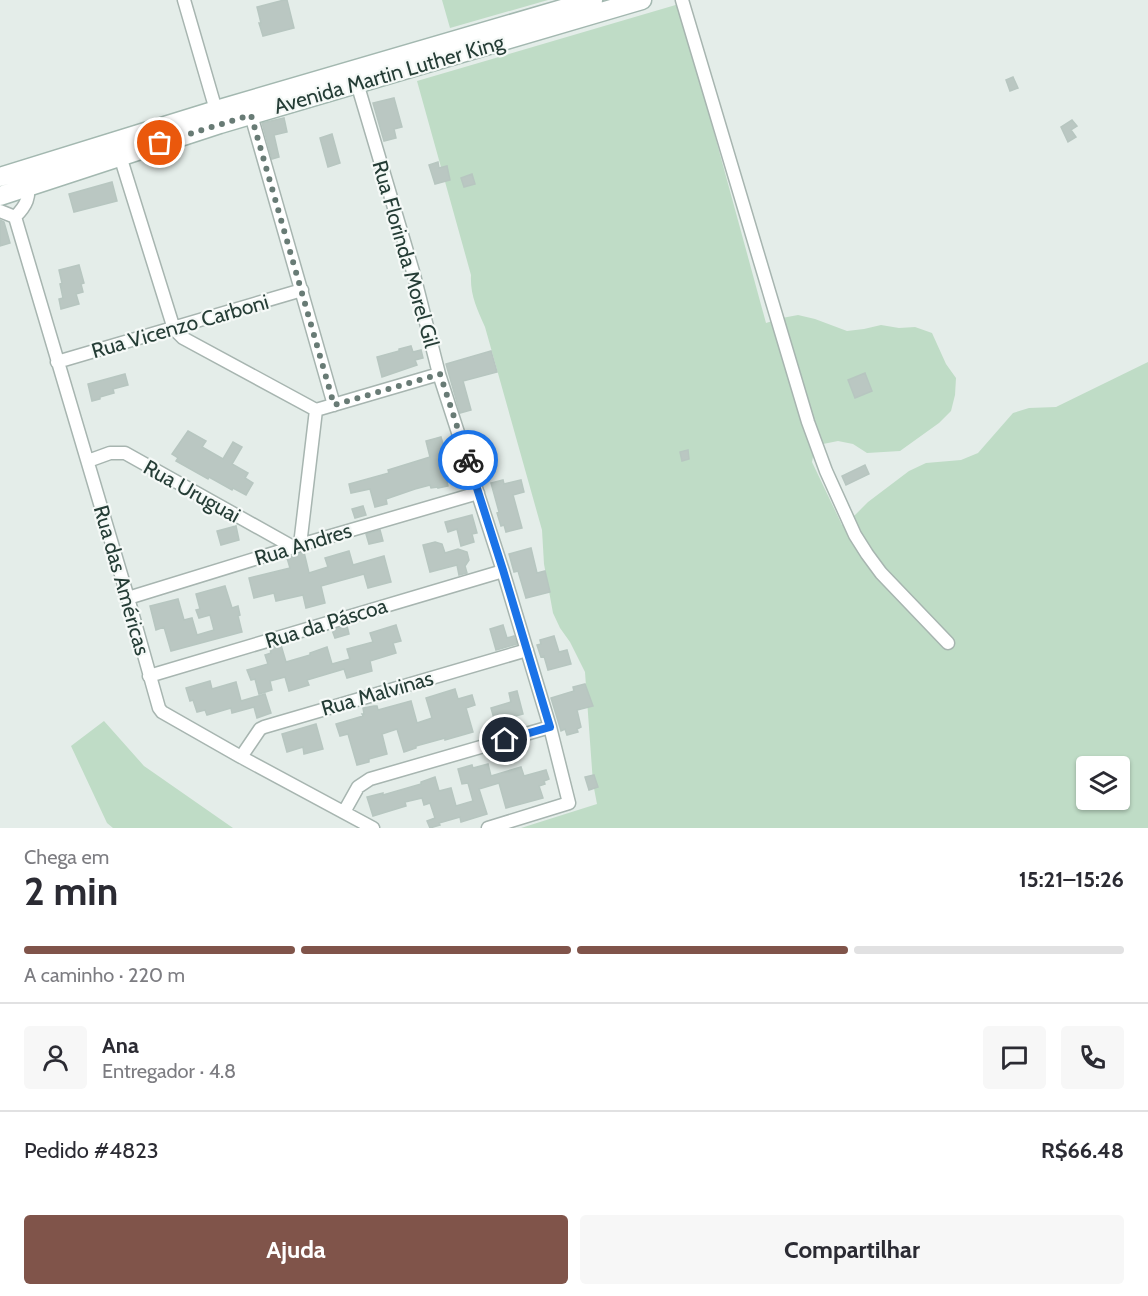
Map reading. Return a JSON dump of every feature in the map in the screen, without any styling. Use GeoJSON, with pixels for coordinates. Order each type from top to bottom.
{"type":"FeatureCollection","features":[{"type":"Feature","properties":{"kind":"main road","name":"Avenida Martin Luther King"},"geometry":{"type":"LineString","coordinates":[[0,195],[26,178],[593,0]]}},
{"type":"Feature","properties":{"kind":"main road","name":"Avenida Martin Luther King"},"geometry":{"type":"LineString","coordinates":[[0,177],[26,178],[120,156],[218,117],[251,115],[642,0]]}},
{"type":"Feature","properties":{"kind":"street"},"geometry":{"type":"LineString","coordinates":[[184,0],[218,117]]}},
{"type":"Feature","properties":{"kind":"street"},"geometry":{"type":"LineString","coordinates":[[682,0],[808,422],[826,471],[855,535],[867,554],[881,573],[948,643]]}},
{"type":"Feature","properties":{"kind":"street","name":"Rua Florinda Morel Gil"},"geometry":{"type":"LineString","coordinates":[[357,83],[414,275],[440,374],[503,570],[550,727],[569,803],[488,828]]}},
{"type":"Feature","properties":{"kind":"street"},"geometry":{"type":"LineString","coordinates":[[251,115],[334,405]]}},
{"type":"Feature","properties":{"kind":"street"},"geometry":{"type":"LineString","coordinates":[[120,156],[174,329],[183,338],[316,410],[440,374]]}},
{"type":"Feature","properties":{"kind":"street"},"geometry":{"type":"LineString","coordinates":[[0,211],[15,217],[27,204],[26,178]]}},
{"type":"Feature","properties":{"kind":"street","name":"Rua das Américas"},"geometry":{"type":"LineString","coordinates":[[15,217],[159,708],[162,712],[241,757],[373,828]]}},
{"type":"Feature","properties":{"kind":"street","name":"Rua Vicenzo Carboni"},"geometry":{"type":"LineString","coordinates":[[57,362],[302,290]]}},
{"type":"Feature","properties":{"kind":"street"},"geometry":{"type":"LineString","coordinates":[[297,546],[316,410]]}},
{"type":"Feature","properties":{"kind":"street","name":"Rua Uruguai"},"geometry":{"type":"LineString","coordinates":[[88,461],[110,453],[125,453],[297,546]]}},
{"type":"Feature","properties":{"kind":"street","name":"Rua Andres"},"geometry":{"type":"LineString","coordinates":[[128,598],[478,493]]}},
{"type":"Feature","properties":{"kind":"street","name":"Rua da Páscoa"},"geometry":{"type":"LineString","coordinates":[[149,676],[503,570]]}},
{"type":"Feature","properties":{"kind":"street","name":"Rua Malvinas"},"geometry":{"type":"LineString","coordinates":[[241,757],[260,729],[264,727],[527,650]]}},
{"type":"Feature","properties":{"kind":"street"},"geometry":{"type":"LineString","coordinates":[[344,812],[358,787],[370,779],[550,727]]}},
{"type":"Feature","properties":{"kind":"green space"},"geometry":{"type":"Polygon","coordinates":[[[442,0],[548,0],[450,28],[442,0]]]}},
{"type":"Feature","properties":{"kind":"green space"},"geometry":{"type":"Polygon","coordinates":[[[679,4],[766,323],[798,315],[847,331],[881,325],[899,328],[915,327],[932,333],[946,364],[956,378],[951,411],[939,423],[900,451],[867,453],[853,444],[838,441],[823,444],[812,462],[842,525],[909,471],[926,463],[961,460],[978,453],[1013,413],[1029,408],[1056,407],[1148,362],[1148,828],[521,828],[597,804],[593,783],[585,672],[553,613],[544,564],[542,530],[485,327],[473,295],[471,275],[417,81],[679,4]]]}},
{"type":"Feature","properties":{"kind":"green space"},"geometry":{"type":"Polygon","coordinates":[[[104,721],[144,766],[233,828],[113,828],[107,823],[71,746],[104,721]]]}},
{"type":"Feature","properties":{"kind":"building"},"geometry":{"type":"Polygon","coordinates":[[[287,0],[294,28],[263,36],[257,7],[287,0]]]}},
{"type":"Feature","properties":{"kind":"building"},"geometry":{"type":"Polygon","coordinates":[[[1013,77],[1018,88],[1010,91],[1006,80],[1013,77]]]}},
{"type":"Feature","properties":{"kind":"building"},"geometry":{"type":"Polygon","coordinates":[[[394,98],[402,127],[394,129],[396,138],[384,141],[373,103],[394,98]]]}},
{"type":"Feature","properties":{"kind":"building"},"geometry":{"type":"Polygon","coordinates":[[[284,118],[287,132],[274,135],[279,157],[272,159],[262,123],[284,118]]]}},
{"type":"Feature","properties":{"kind":"building"},"geometry":{"type":"Polygon","coordinates":[[[1072,120],[1077,126],[1071,130],[1076,137],[1068,142],[1061,127],[1072,120]]]}},
{"type":"Feature","properties":{"kind":"building"},"geometry":{"type":"Polygon","coordinates":[[[332,134],[340,163],[328,167],[320,138],[332,134]]]}},
{"type":"Feature","properties":{"kind":"building"},"geometry":{"type":"Polygon","coordinates":[[[438,162],[439,168],[447,166],[450,180],[435,184],[429,165],[438,162]]]}},
{"type":"Feature","properties":{"kind":"building"},"geometry":{"type":"Polygon","coordinates":[[[472,174],[475,184],[464,187],[461,178],[472,174]]]}},
{"type":"Feature","properties":{"kind":"building"},"geometry":{"type":"Polygon","coordinates":[[[112,182],[117,201],[74,212],[69,194],[112,182]]]}},
{"type":"Feature","properties":{"kind":"building"},"geometry":{"type":"Polygon","coordinates":[[[0,220],[4,222],[10,243],[0,246],[0,220]]]}},
{"type":"Feature","properties":{"kind":"building"},"geometry":{"type":"Polygon","coordinates":[[[79,265],[84,283],[81,284],[83,292],[76,294],[79,304],[61,309],[59,299],[63,298],[59,270],[79,265]]]}},
{"type":"Feature","properties":{"kind":"building"},"geometry":{"type":"Polygon","coordinates":[[[411,346],[413,352],[421,350],[423,358],[415,360],[417,365],[382,377],[377,357],[411,346]]]}},
{"type":"Feature","properties":{"kind":"building"},"geometry":{"type":"Polygon","coordinates":[[[491,351],[497,372],[463,381],[471,410],[460,413],[446,364],[491,351]]]}},
{"type":"Feature","properties":{"kind":"building"},"geometry":{"type":"Polygon","coordinates":[[[865,373],[872,391],[855,398],[848,380],[865,373]]]}},
{"type":"Feature","properties":{"kind":"building"},"geometry":{"type":"Polygon","coordinates":[[[125,374],[128,385],[113,389],[114,393],[92,401],[88,384],[125,374]]]}},
{"type":"Feature","properties":{"kind":"building"},"geometry":{"type":"Polygon","coordinates":[[[188,431],[206,441],[202,447],[223,459],[233,442],[242,447],[232,464],[248,473],[245,478],[253,483],[246,495],[209,477],[208,479],[176,461],[178,458],[172,454],[188,431]]]}},
{"type":"Feature","properties":{"kind":"building"},"geometry":{"type":"Polygon","coordinates":[[[441,437],[446,454],[450,453],[456,475],[446,477],[448,486],[431,488],[430,485],[415,489],[386,499],[387,504],[375,507],[370,489],[351,493],[349,484],[389,473],[388,470],[430,457],[426,441],[441,437]]]}},
{"type":"Feature","properties":{"kind":"building"},"geometry":{"type":"Polygon","coordinates":[[[688,450],[689,459],[682,461],[680,452],[688,450]]]}},
{"type":"Feature","properties":{"kind":"building"},"geometry":{"type":"Polygon","coordinates":[[[865,465],[869,474],[846,485],[842,476],[865,465]]]}},
{"type":"Feature","properties":{"kind":"building"},"geometry":{"type":"Polygon","coordinates":[[[503,480],[504,484],[521,480],[524,492],[513,495],[522,528],[506,532],[504,525],[501,526],[497,513],[499,512],[491,483],[503,480]]]}},
{"type":"Feature","properties":{"kind":"building"},"geometry":{"type":"Polygon","coordinates":[[[363,506],[366,515],[355,518],[352,509],[363,506]]]}},
{"type":"Feature","properties":{"kind":"building"},"geometry":{"type":"Polygon","coordinates":[[[472,515],[477,533],[472,534],[474,542],[461,546],[457,529],[448,532],[445,522],[472,515]]]}},
{"type":"Feature","properties":{"kind":"building"},"geometry":{"type":"Polygon","coordinates":[[[236,526],[239,540],[221,545],[217,531],[236,526]]]}},
{"type":"Feature","properties":{"kind":"building"},"geometry":{"type":"Polygon","coordinates":[[[380,530],[383,541],[369,544],[366,534],[380,530]]]}},
{"type":"Feature","properties":{"kind":"building"},"geometry":{"type":"Polygon","coordinates":[[[435,542],[442,544],[445,553],[458,549],[467,552],[469,560],[465,566],[467,573],[459,575],[457,565],[430,572],[423,545],[435,542]]]}},
{"type":"Feature","properties":{"kind":"building"},"geometry":{"type":"Polygon","coordinates":[[[531,548],[537,573],[545,571],[550,592],[526,598],[518,571],[514,572],[509,554],[531,548]]]}},
{"type":"Feature","properties":{"kind":"building"},"geometry":{"type":"Polygon","coordinates":[[[349,551],[353,565],[384,556],[391,582],[368,588],[364,574],[321,586],[325,603],[306,608],[303,595],[276,601],[274,593],[254,598],[249,578],[290,568],[287,558],[304,552],[309,573],[328,567],[325,558],[349,551]]]}},
{"type":"Feature","properties":{"kind":"building"},"geometry":{"type":"Polygon","coordinates":[[[225,586],[232,608],[238,606],[242,632],[171,651],[164,627],[156,630],[150,606],[178,599],[184,620],[192,618],[197,635],[214,630],[210,615],[199,618],[196,610],[200,609],[196,594],[225,586]]]}},
{"type":"Feature","properties":{"kind":"building"},"geometry":{"type":"Polygon","coordinates":[[[396,625],[401,641],[393,643],[396,653],[370,661],[372,671],[347,678],[344,669],[307,680],[309,685],[289,691],[285,677],[270,681],[272,690],[259,694],[255,679],[251,680],[247,670],[268,664],[265,655],[271,653],[270,649],[281,645],[286,662],[327,647],[332,664],[350,659],[347,649],[373,642],[370,633],[396,625]]]}},
{"type":"Feature","properties":{"kind":"building"},"geometry":{"type":"Polygon","coordinates":[[[503,625],[507,638],[514,636],[517,644],[496,650],[490,629],[503,625]]]}},
{"type":"Feature","properties":{"kind":"building"},"geometry":{"type":"Polygon","coordinates":[[[347,626],[349,634],[335,638],[332,630],[347,626]]]}},
{"type":"Feature","properties":{"kind":"building"},"geometry":{"type":"Polygon","coordinates":[[[554,636],[559,652],[567,650],[571,664],[548,670],[544,656],[541,657],[537,645],[541,644],[540,640],[554,636]]]}},
{"type":"Feature","properties":{"kind":"building"},"geometry":{"type":"Polygon","coordinates":[[[210,681],[212,689],[236,682],[241,701],[265,694],[271,713],[257,718],[254,707],[232,713],[231,708],[207,715],[205,710],[197,712],[186,688],[210,681]]]}},
{"type":"Feature","properties":{"kind":"building"},"geometry":{"type":"Polygon","coordinates":[[[585,684],[593,706],[577,710],[581,727],[577,729],[578,732],[567,735],[565,729],[561,731],[551,698],[574,691],[573,687],[585,684]]]}},
{"type":"Feature","properties":{"kind":"building"},"geometry":{"type":"Polygon","coordinates":[[[455,689],[458,699],[472,695],[475,705],[466,708],[473,732],[416,746],[404,752],[397,729],[382,734],[387,754],[357,765],[348,734],[340,736],[336,724],[363,716],[363,708],[377,706],[378,710],[411,701],[417,723],[432,718],[426,698],[455,689]]]}},
{"type":"Feature","properties":{"kind":"building"},"geometry":{"type":"Polygon","coordinates":[[[517,691],[523,714],[495,722],[491,708],[511,702],[509,693],[517,691]]]}},
{"type":"Feature","properties":{"kind":"building"},"geometry":{"type":"Polygon","coordinates":[[[316,724],[323,749],[304,754],[303,747],[287,752],[282,734],[316,724]]]}},
{"type":"Feature","properties":{"kind":"building"},"geometry":{"type":"Polygon","coordinates":[[[488,764],[491,776],[521,767],[524,776],[546,770],[549,779],[544,781],[545,784],[539,786],[543,798],[506,808],[499,783],[479,789],[487,814],[461,822],[460,817],[430,828],[427,821],[435,818],[430,803],[424,805],[422,798],[405,802],[406,806],[373,816],[367,797],[383,793],[383,795],[421,784],[435,777],[439,791],[451,788],[456,806],[473,801],[468,783],[462,784],[458,769],[488,764]]]}},
{"type":"Feature","properties":{"kind":"building"},"geometry":{"type":"Polygon","coordinates":[[[594,775],[598,787],[589,790],[585,777],[594,775]]]}},
{"type":"Feature","properties":{"kind":"way so far"},"geometry":{"type":"LineString","coordinates":[[160,143],[251,115],[334,405],[440,374],[468,460]]}},
{"type":"Feature","properties":{"kind":"route"},"geometry":{"type":"LineString","coordinates":[[468,460],[550,727],[505,740]]}}]}
